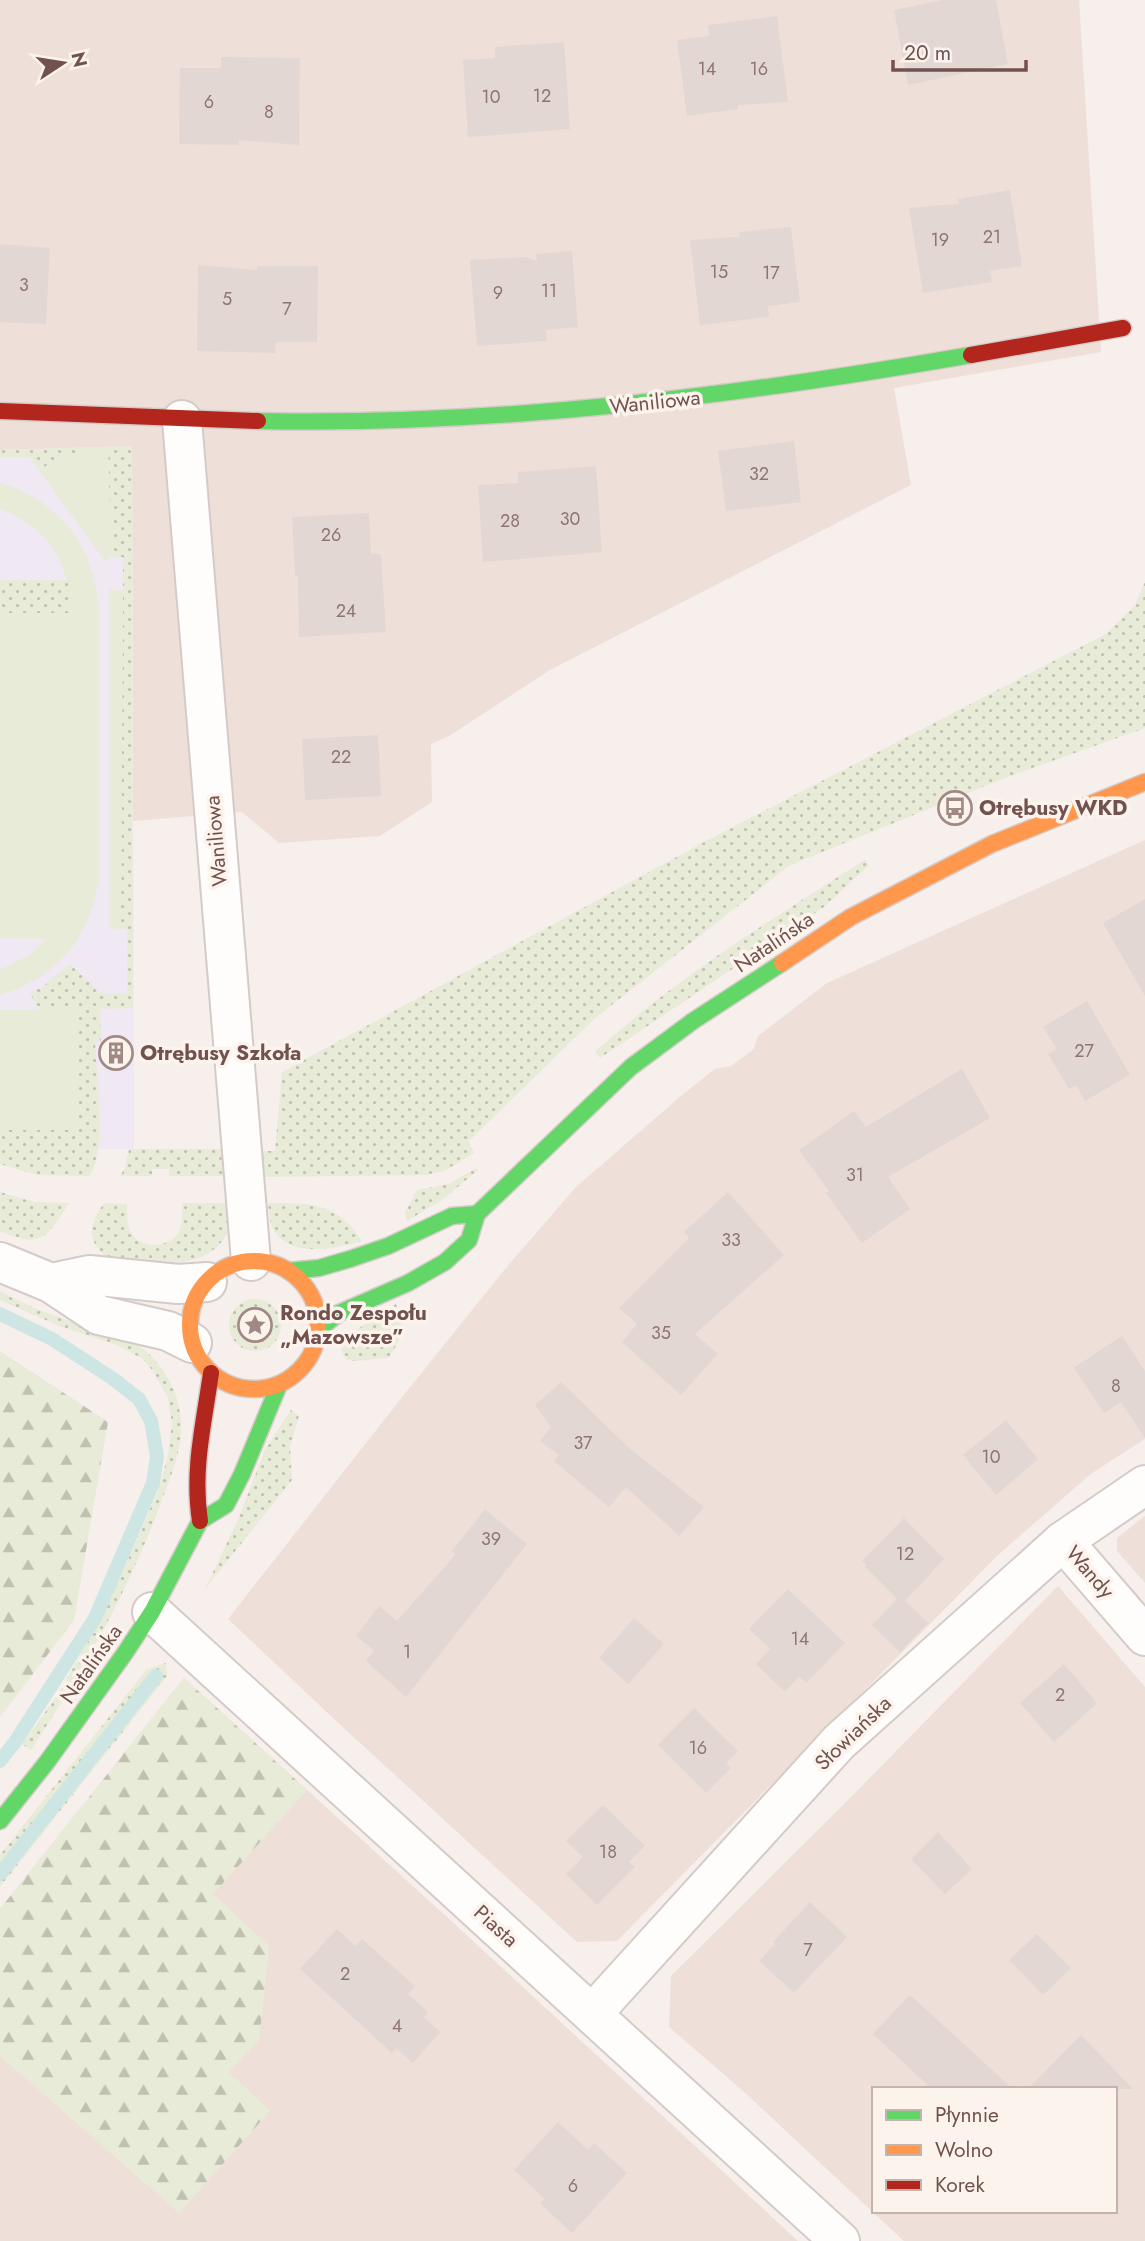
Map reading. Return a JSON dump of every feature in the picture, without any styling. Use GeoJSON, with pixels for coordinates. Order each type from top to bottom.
{"type":"FeatureCollection","features":[{"type":"Feature","properties":{"kind":"main road","name":"Waniliowa"},"geometry":{"type":"LineString","coordinates":[[0,411],[231,421],[452,419],[533,414],[727,394],[1123,328]]}},
{"type":"Feature","properties":{"kind":"main road","name":"Natalińska"},"geometry":{"type":"LineString","coordinates":[[318,1330],[339,1313],[408,1283],[445,1262],[469,1240],[477,1214],[572,1120],[631,1067],[693,1021],[851,917],[992,844],[1145,782]]}},
{"type":"Feature","properties":{"kind":"main road"},"geometry":{"type":"LineString","coordinates":[[288,1272],[330,1265],[388,1246],[452,1216],[477,1214]]}},
{"type":"Feature","properties":{"kind":"main road"},"geometry":{"type":"LineString","coordinates":[[200,1521],[195,1498],[202,1358],[190,1327],[197,1295],[206,1282],[219,1271],[234,1264],[251,1261],[271,1264],[302,1283],[317,1313],[318,1330],[309,1358],[294,1375],[279,1385],[244,1389],[227,1383],[202,1358]]}},
{"type":"Feature","properties":{"kind":"main road","name":"Natalińska"},"geometry":{"type":"LineString","coordinates":[[0,1821],[72,1727],[152,1612],[200,1521],[226,1505],[242,1474],[279,1385]]}},
{"type":"Feature","properties":{"kind":"street","name":"Waniliowa"},"geometry":{"type":"LineString","coordinates":[[182,420],[251,1261]]}},
{"type":"Feature","properties":{"kind":"street"},"geometry":{"type":"LineString","coordinates":[[0,1262],[51,1283],[99,1315],[168,1331],[202,1358]]}},
{"type":"Feature","properties":{"kind":"street"},"geometry":{"type":"LineString","coordinates":[[51,1283],[89,1275],[178,1284],[206,1282]]}},
{"type":"Feature","properties":{"kind":"street","name":"Słowiańska"},"geometry":{"type":"LineString","coordinates":[[592,2014],[839,1742],[1063,1541],[1145,1485]]}},
{"type":"Feature","properties":{"kind":"street","name":"Wandy"},"geometry":{"type":"LineString","coordinates":[[1063,1541],[1145,1636]]}},
{"type":"Feature","properties":{"kind":"street","name":"Piasta"},"geometry":{"type":"LineString","coordinates":[[152,1612],[840,2241]]}},
{"type":"Feature","properties":{"kind":"shaded area"},"geometry":{"type":"Polygon","coordinates":[[[0,0],[1079,0],[1101,352],[894,388],[911,485],[550,670],[449,736],[431,744],[432,802],[380,836],[279,843],[242,812],[133,821],[132,447],[0,450],[0,0]]]}},
{"type":"Feature","properties":{"kind":"shaded area"},"geometry":{"type":"Polygon","coordinates":[[[132,446],[134,1149],[0,1149],[0,450],[132,446]]]}},
{"type":"Feature","properties":{"kind":"shaded area"},"geometry":{"type":"Polygon","coordinates":[[[1145,840],[1145,1439],[1092,1473],[998,1555],[617,1941],[577,1942],[228,1619],[505,1269],[575,1188],[682,1095],[715,1069],[731,1066],[754,1049],[758,1036],[827,983],[1145,840]]]}},
{"type":"Feature","properties":{"kind":"shaded area"},"geometry":{"type":"Polygon","coordinates":[[[1145,1516],[1145,1583],[1117,1551],[1117,1538],[1145,1516]]]}},
{"type":"Feature","properties":{"kind":"shaded area"},"geometry":{"type":"Polygon","coordinates":[[[1058,1586],[1145,1687],[1145,2241],[904,2241],[874,2213],[1117,2213],[1117,2087],[872,2087],[872,2211],[743,2091],[669,2027],[671,1976],[1058,1586]]]}},
{"type":"Feature","properties":{"kind":"shaded area"},"geometry":{"type":"Polygon","coordinates":[[[184,1678],[798,2241],[0,2241],[0,1909],[184,1678]]]}},
{"type":"Feature","properties":{"kind":"green space"},"geometry":{"type":"Polygon","coordinates":[[[132,446],[133,1008],[100,1009],[101,1041],[95,1042],[100,1132],[95,1165],[89,1176],[37,1175],[0,1164],[0,1130],[76,1130],[77,1010],[39,1010],[30,993],[45,985],[70,964],[101,993],[127,994],[127,930],[121,929],[123,557],[111,557],[108,447],[132,446]]]}},
{"type":"Feature","properties":{"kind":"green space"},"geometry":{"type":"Polygon","coordinates":[[[103,447],[70,455],[39,470],[30,457],[0,457],[0,450],[103,447]]]}},
{"type":"Feature","properties":{"kind":"green space"},"geometry":{"type":"Polygon","coordinates":[[[108,447],[111,557],[105,561],[39,470],[72,454],[108,447]]]}},
{"type":"Feature","properties":{"kind":"green space"},"geometry":{"type":"Polygon","coordinates":[[[0,483],[22,491],[57,514],[81,546],[96,585],[99,608],[99,877],[88,918],[68,952],[39,977],[0,995],[0,970],[30,955],[46,939],[0,938],[0,613],[73,613],[61,562],[43,537],[31,526],[0,509],[0,483]]]}},
{"type":"Feature","properties":{"kind":"green space"},"geometry":{"type":"Polygon","coordinates":[[[0,580],[68,580],[73,613],[0,613],[0,580]]]}},
{"type":"Feature","properties":{"kind":"green space"},"geometry":{"type":"Polygon","coordinates":[[[1145,582],[1145,728],[1010,776],[790,865],[595,1018],[469,1141],[474,1153],[444,1171],[426,1175],[263,1177],[261,1151],[275,1151],[282,1072],[706,841],[1106,634],[1135,605],[1145,582]]]}},
{"type":"Feature","properties":{"kind":"green space"},"geometry":{"type":"Polygon","coordinates":[[[109,590],[123,590],[121,929],[109,928],[109,590]]]}},
{"type":"Feature","properties":{"kind":"green space"},"geometry":{"type":"Polygon","coordinates":[[[865,860],[869,865],[824,907],[600,1058],[595,1052],[692,974],[865,860]]]}},
{"type":"Feature","properties":{"kind":"green space"},"geometry":{"type":"Polygon","coordinates":[[[0,1010],[77,1010],[77,1130],[0,1130],[0,1010]]]}},
{"type":"Feature","properties":{"kind":"green space"},"geometry":{"type":"Polygon","coordinates":[[[129,1149],[224,1149],[226,1176],[169,1176],[169,1169],[152,1169],[152,1176],[120,1176],[125,1168],[129,1149]]]}},
{"type":"Feature","properties":{"kind":"green space"},"geometry":{"type":"Polygon","coordinates":[[[476,1168],[478,1170],[442,1200],[407,1221],[405,1212],[417,1190],[449,1184],[476,1168]]]}},
{"type":"Feature","properties":{"kind":"green space"},"geometry":{"type":"Polygon","coordinates":[[[0,1192],[34,1202],[69,1203],[42,1237],[25,1239],[0,1231],[0,1192]]]}},
{"type":"Feature","properties":{"kind":"green space"},"geometry":{"type":"Polygon","coordinates":[[[104,1203],[127,1204],[131,1233],[139,1241],[151,1245],[170,1241],[179,1232],[182,1203],[231,1203],[230,1222],[223,1240],[196,1259],[175,1263],[117,1261],[105,1256],[93,1240],[92,1228],[104,1203]]]}},
{"type":"Feature","properties":{"kind":"green space"},"geometry":{"type":"Polygon","coordinates":[[[268,1203],[296,1203],[321,1207],[343,1219],[362,1241],[314,1249],[291,1245],[281,1239],[272,1227],[268,1203]]]}},
{"type":"Feature","properties":{"kind":"green space"},"geometry":{"type":"Polygon","coordinates":[[[0,1291],[48,1313],[136,1344],[151,1356],[165,1374],[171,1384],[181,1417],[179,1447],[174,1467],[134,1569],[86,1661],[31,1750],[22,1744],[57,1696],[106,1610],[158,1491],[168,1456],[172,1423],[168,1398],[143,1359],[117,1345],[62,1327],[0,1300],[0,1291]]]}},
{"type":"Feature","properties":{"kind":"green space"},"geometry":{"type":"Polygon","coordinates":[[[255,1299],[274,1306],[281,1325],[274,1344],[255,1351],[236,1344],[229,1325],[236,1306],[255,1299]]]}},
{"type":"Feature","properties":{"kind":"green space"},"geometry":{"type":"Polygon","coordinates":[[[396,1304],[400,1332],[388,1358],[356,1361],[346,1359],[341,1349],[353,1335],[372,1318],[396,1304]]]}},
{"type":"Feature","properties":{"kind":"green space"},"geometry":{"type":"Polygon","coordinates":[[[0,1351],[108,1422],[74,1620],[0,1717],[0,1351]]]}},
{"type":"Feature","properties":{"kind":"green space"},"geometry":{"type":"Polygon","coordinates":[[[291,1410],[299,1416],[290,1446],[292,1480],[205,1589],[237,1522],[265,1450],[291,1410]]]}},
{"type":"Feature","properties":{"kind":"green space"},"geometry":{"type":"Polygon","coordinates":[[[166,1663],[167,1676],[0,1887],[0,1855],[147,1669],[166,1663]]]}},
{"type":"Feature","properties":{"kind":"green space"},"geometry":{"type":"Polygon","coordinates":[[[184,1678],[307,1790],[213,1894],[269,1946],[259,2040],[229,2072],[270,2111],[179,2213],[0,2056],[0,1909],[184,1678]]]}},
{"type":"Feature","properties":{"kind":"building"},"geometry":{"type":"Polygon","coordinates":[[[942,0],[996,0],[1008,64],[908,85],[894,10],[942,0]]]}},
{"type":"Feature","properties":{"kind":"building"},"geometry":{"type":"Polygon","coordinates":[[[777,16],[788,102],[738,105],[738,109],[687,116],[677,40],[709,36],[708,25],[777,16]]]}},
{"type":"Feature","properties":{"kind":"building"},"geometry":{"type":"Polygon","coordinates":[[[564,42],[570,129],[468,137],[463,60],[495,58],[495,47],[564,42]]]}},
{"type":"Feature","properties":{"kind":"building"},"geometry":{"type":"Polygon","coordinates":[[[221,57],[300,58],[299,145],[239,140],[239,145],[179,144],[180,68],[221,68],[221,57]]]}},
{"type":"Feature","properties":{"kind":"building"},"geometry":{"type":"Polygon","coordinates":[[[1010,190],[1022,266],[990,271],[992,282],[923,293],[909,208],[959,204],[958,199],[1010,190]]]}},
{"type":"Feature","properties":{"kind":"building"},"geometry":{"type":"Polygon","coordinates":[[[791,227],[800,302],[768,306],[769,317],[700,325],[690,240],[740,237],[739,232],[791,227]]]}},
{"type":"Feature","properties":{"kind":"building"},"geometry":{"type":"Polygon","coordinates":[[[0,244],[50,248],[46,324],[0,322],[0,244]]]}},
{"type":"Feature","properties":{"kind":"building"},"geometry":{"type":"Polygon","coordinates":[[[572,251],[578,327],[546,330],[547,341],[477,346],[470,260],[525,257],[537,261],[536,254],[572,251]]]}},
{"type":"Feature","properties":{"kind":"building"},"geometry":{"type":"Polygon","coordinates":[[[198,265],[257,270],[257,266],[318,266],[317,342],[276,342],[275,353],[197,351],[198,265]]]}},
{"type":"Feature","properties":{"kind":"building"},"geometry":{"type":"Polygon","coordinates":[[[794,441],[801,502],[726,511],[718,451],[794,441]]]}},
{"type":"Feature","properties":{"kind":"building"},"geometry":{"type":"Polygon","coordinates":[[[596,466],[602,552],[483,562],[478,485],[518,483],[518,472],[596,466]]]}},
{"type":"Feature","properties":{"kind":"building"},"geometry":{"type":"Polygon","coordinates":[[[369,513],[371,554],[381,554],[386,632],[299,637],[298,576],[295,576],[292,517],[369,513]]]}},
{"type":"Feature","properties":{"kind":"building"},"geometry":{"type":"Polygon","coordinates":[[[378,735],[381,796],[305,800],[302,739],[378,735]]]}},
{"type":"Feature","properties":{"kind":"building"},"geometry":{"type":"Polygon","coordinates":[[[1145,899],[1145,996],[1103,923],[1145,899]]]}},
{"type":"Feature","properties":{"kind":"building"},"geometry":{"type":"Polygon","coordinates":[[[1087,1001],[1130,1075],[1085,1101],[1076,1085],[1069,1089],[1048,1054],[1057,1049],[1043,1027],[1087,1001]]]}},
{"type":"Feature","properties":{"kind":"building"},"geometry":{"type":"Polygon","coordinates":[[[962,1069],[990,1118],[888,1177],[910,1209],[862,1243],[799,1150],[854,1111],[866,1127],[962,1069]]]}},
{"type":"Feature","properties":{"kind":"building"},"geometry":{"type":"Polygon","coordinates":[[[728,1192],[784,1255],[695,1334],[718,1354],[681,1395],[622,1342],[637,1324],[619,1308],[689,1238],[684,1232],[728,1192]]]}},
{"type":"Feature","properties":{"kind":"building"},"geometry":{"type":"Polygon","coordinates":[[[1122,1336],[1145,1371],[1145,1438],[1121,1402],[1104,1413],[1074,1368],[1122,1336]]]}},
{"type":"Feature","properties":{"kind":"building"},"geometry":{"type":"Polygon","coordinates":[[[561,1382],[630,1449],[704,1507],[679,1536],[626,1487],[609,1507],[554,1461],[559,1455],[540,1441],[551,1427],[535,1405],[561,1382]]]}},
{"type":"Feature","properties":{"kind":"building"},"geometry":{"type":"Polygon","coordinates":[[[1006,1420],[1038,1459],[996,1495],[963,1455],[1006,1420]]]}},
{"type":"Feature","properties":{"kind":"building"},"geometry":{"type":"Polygon","coordinates":[[[485,1509],[527,1544],[406,1697],[366,1661],[374,1650],[356,1636],[379,1606],[397,1621],[456,1554],[452,1551],[485,1509]]]}},
{"type":"Feature","properties":{"kind":"building"},"geometry":{"type":"Polygon","coordinates":[[[904,1518],[944,1559],[905,1601],[928,1623],[900,1652],[872,1625],[897,1599],[862,1561],[904,1518]]]}},
{"type":"Feature","properties":{"kind":"building"},"geometry":{"type":"Polygon","coordinates":[[[788,1589],[845,1643],[806,1683],[799,1676],[785,1692],[756,1664],[770,1649],[749,1629],[788,1589]]]}},
{"type":"Feature","properties":{"kind":"building"},"geometry":{"type":"Polygon","coordinates":[[[634,1618],[664,1644],[628,1684],[599,1658],[634,1618]]]}},
{"type":"Feature","properties":{"kind":"building"},"geometry":{"type":"Polygon","coordinates":[[[1064,1664],[1097,1703],[1054,1742],[1020,1703],[1064,1664]]]}},
{"type":"Feature","properties":{"kind":"building"},"geometry":{"type":"Polygon","coordinates":[[[694,1708],[738,1751],[726,1763],[731,1768],[706,1793],[658,1745],[694,1708]]]}},
{"type":"Feature","properties":{"kind":"building"},"geometry":{"type":"Polygon","coordinates":[[[603,1805],[645,1846],[629,1862],[635,1867],[597,1905],[566,1874],[583,1857],[566,1841],[603,1805]]]}},
{"type":"Feature","properties":{"kind":"building"},"geometry":{"type":"Polygon","coordinates":[[[938,1832],[972,1869],[945,1894],[911,1859],[938,1832]]]}},
{"type":"Feature","properties":{"kind":"building"},"geometry":{"type":"Polygon","coordinates":[[[810,1902],[847,1937],[794,1993],[759,1961],[810,1902]]]}},
{"type":"Feature","properties":{"kind":"building"},"geometry":{"type":"Polygon","coordinates":[[[337,1929],[355,1946],[362,1939],[415,1986],[408,1994],[428,2012],[424,2017],[440,2032],[413,2063],[396,2048],[392,2053],[300,1969],[337,1929]]]}},
{"type":"Feature","properties":{"kind":"building"},"geometry":{"type":"Polygon","coordinates":[[[1037,1934],[1071,1968],[1043,1995],[1009,1960],[1037,1934]]]}},
{"type":"Feature","properties":{"kind":"building"},"geometry":{"type":"Polygon","coordinates":[[[910,1995],[1011,2087],[930,2087],[873,2034],[910,1995]]]}},
{"type":"Feature","properties":{"kind":"building"},"geometry":{"type":"Polygon","coordinates":[[[1081,2035],[1133,2089],[1117,2087],[1030,2087],[1081,2035]]]}},
{"type":"Feature","properties":{"kind":"building"},"geometry":{"type":"Polygon","coordinates":[[[558,2122],[588,2150],[594,2143],[627,2173],[572,2233],[540,2203],[545,2199],[514,2170],[558,2122]]]}},
{"type":"Feature","properties":{"kind":"waterway"},"geometry":{"type":"LineString","coordinates":[[0,1314],[52,1339],[139,1399],[151,1421],[157,1456],[153,1483],[95,1618],[0,1761]]}},
{"type":"Feature","properties":{"kind":"waterway"},"geometry":{"type":"LineString","coordinates":[[0,1874],[156,1676]]}},
{"type":"Feature","properties":{"kind":"traffic: fast"},"geometry":{"type":"LineString","coordinates":[[258,421],[437,419],[616,405],[794,383],[971,355]]}},
{"type":"Feature","properties":{"kind":"traffic: fast"},"geometry":{"type":"LineString","coordinates":[[318,1330],[339,1313],[408,1283],[445,1262],[469,1240],[477,1214],[631,1067],[693,1021],[782,963]]}},
{"type":"Feature","properties":{"kind":"traffic: fast"},"geometry":{"type":"LineString","coordinates":[[288,1271],[319,1268],[350,1259],[388,1246],[452,1216],[477,1214]]}},
{"type":"Feature","properties":{"kind":"traffic: fast"},"geometry":{"type":"LineString","coordinates":[[0,1821],[47,1762],[125,1653],[152,1612],[200,1521],[226,1505],[242,1474],[279,1385]]}},
{"type":"Feature","properties":{"kind":"traffic: slow"},"geometry":{"type":"LineString","coordinates":[[782,963],[851,917],[992,844],[1145,782]]}},
{"type":"Feature","properties":{"kind":"traffic: slow"},"geometry":{"type":"LineString","coordinates":[[254,1261],[278,1266],[299,1280],[313,1301],[318,1325],[313,1349],[299,1370],[278,1384],[254,1389],[230,1384],[209,1370],[195,1349],[190,1325],[195,1301],[209,1280],[230,1266],[254,1261]]}},
{"type":"Feature","properties":{"kind":"traffic: jam"},"geometry":{"type":"LineString","coordinates":[[971,355],[1123,328]]}},
{"type":"Feature","properties":{"kind":"traffic: jam"},"geometry":{"type":"LineString","coordinates":[[0,411],[258,421]]}},
{"type":"Feature","properties":{"kind":"traffic: jam"},"geometry":{"type":"LineString","coordinates":[[200,1521],[198,1465],[211,1373]]}},
{"type":"Feature","properties":{"kind":"place","name":"Otrębusy WKD"},"geometry":{"type":"Point","coordinates":[955,808]}},
{"type":"Feature","properties":{"kind":"place","name":"Otrębusy Szkoła"},"geometry":{"type":"Point","coordinates":[116,1053]}},
{"type":"Feature","properties":{"kind":"place","name":"Rondo Zespołu „Mazowsze”"},"geometry":{"type":"Point","coordinates":[255,1325]}}]}
